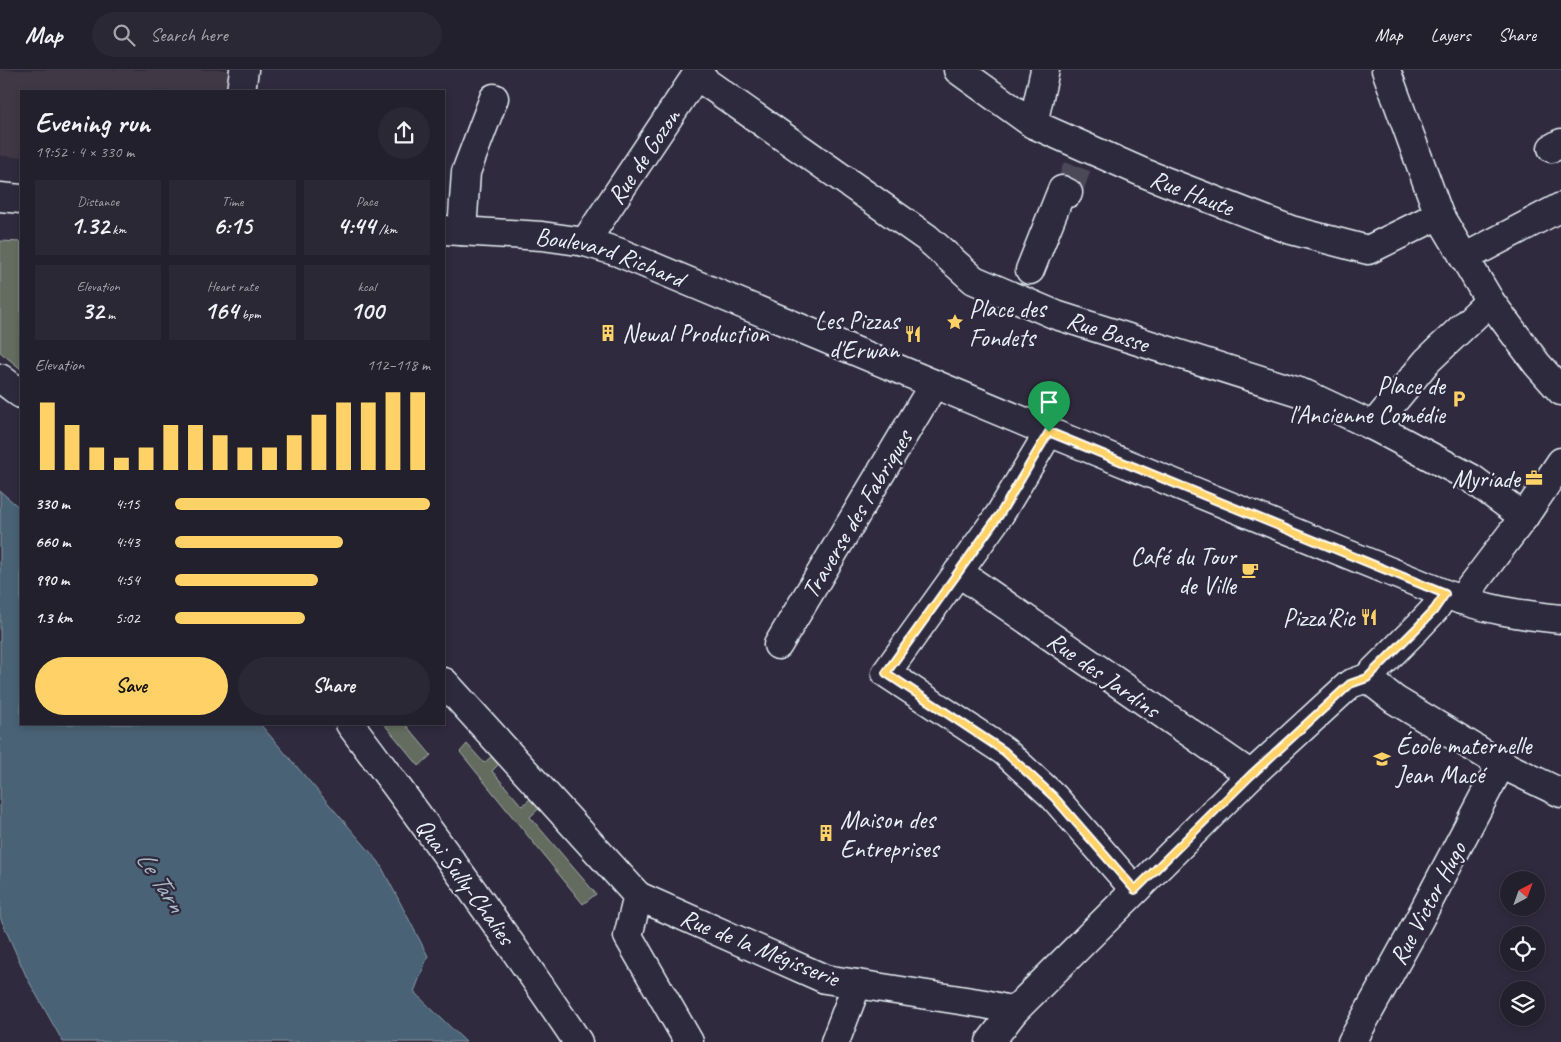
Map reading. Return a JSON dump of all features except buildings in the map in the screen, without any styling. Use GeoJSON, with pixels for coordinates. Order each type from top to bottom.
{"type":"FeatureCollection","features":[{"type":"Feature","properties":{"kind":"street"},"geometry":{"type":"LineString","coordinates":[[240,90],[244,70]]}},
{"type":"Feature","properties":{"kind":"street","name":"Rue Haute"},"geometry":{"type":"LineString","coordinates":[[958,70],[1033,124],[1144,173],[1291,230],[1368,250],[1440,215]]}},
{"type":"Feature","properties":{"kind":"street"},"geometry":{"type":"LineString","coordinates":[[1033,124],[1045,70]]}},
{"type":"Feature","properties":{"kind":"street"},"geometry":{"type":"LineString","coordinates":[[1386,70],[1440,215],[1490,301],[1536,364],[1561,391]]}},
{"type":"Feature","properties":{"kind":"street","name":"Rue de Gozon"},"geometry":{"type":"LineString","coordinates":[[586,242],[698,73]]}},
{"type":"Feature","properties":{"kind":"street","name":"Rue Basse"},"geometry":{"type":"LineString","coordinates":[[698,73],[927,238],[974,280],[1056,315],[1305,394],[1373,426],[1471,478],[1524,517]]}},
{"type":"Feature","properties":{"kind":"street"},"geometry":{"type":"LineString","coordinates":[[453,231],[466,172],[494,98]]}},
{"type":"Feature","properties":{"kind":"street"},"geometry":{"type":"LineString","coordinates":[[1030,270],[1062,190],[1068,193]]}},
{"type":"Feature","properties":{"kind":"street"},"geometry":{"type":"LineString","coordinates":[[0,197],[20,199]]}},
{"type":"Feature","properties":{"kind":"street"},"geometry":{"type":"LineString","coordinates":[[1464,258],[1561,207]]}},
{"type":"Feature","properties":{"kind":"street","name":"Boulevard Richard"},"geometry":{"type":"LineString","coordinates":[[453,231],[542,236],[586,242],[618,252],[1049,432],[1453,597],[1498,611],[1533,617],[1561,619]]}},
{"type":"Feature","properties":{"kind":"street"},"geometry":{"type":"LineString","coordinates":[[1373,426],[1427,361],[1490,301]]}},
{"type":"Feature","properties":{"kind":"street"},"geometry":{"type":"LineString","coordinates":[[0,378],[20,393]]}},
{"type":"Feature","properties":{"kind":"street","name":"Traverse des Fabriques"},"geometry":{"type":"LineString","coordinates":[[778,645],[934,384]]}},
{"type":"Feature","properties":{"kind":"street"},"geometry":{"type":"LineString","coordinates":[[1049,432],[1000,514],[886,673],[1004,751],[1054,797],[1135,890]]}},
{"type":"Feature","properties":{"kind":"street"},"geometry":{"type":"LineString","coordinates":[[990,1042],[1014,1010],[1251,775],[1350,684],[1367,678],[1434,610],[1453,597],[1524,517],[1561,462]]}},
{"type":"Feature","properties":{"kind":"street","name":"Rue des Jardins"},"geometry":{"type":"LineString","coordinates":[[958,572],[1251,775]]}},
{"type":"Feature","properties":{"kind":"street"},"geometry":{"type":"LineString","coordinates":[[1367,678],[1395,700],[1501,764],[1561,792]]}},
{"type":"Feature","properties":{"kind":"street"},"geometry":{"type":"LineString","coordinates":[[445,683],[638,896],[628,936],[689,1042]]}},
{"type":"Feature","properties":{"kind":"street","name":"Quai Sully-Chalies"},"geometry":{"type":"LineString","coordinates":[[351,725],[449,856],[529,968],[578,1042]]}},
{"type":"Feature","properties":{"kind":"street","name":"Rue Victor Hugo"},"geometry":{"type":"LineString","coordinates":[[1352,1042],[1501,764]]}},
{"type":"Feature","properties":{"kind":"street","name":"Rue de la Mégisserie"},"geometry":{"type":"LineString","coordinates":[[638,896],[824,978],[1014,1010]]}},
{"type":"Feature","properties":{"kind":"street"},"geometry":{"type":"LineString","coordinates":[[835,1042],[857,984]]}},
{"type":"Feature","properties":{"kind":"shaded area"},"geometry":{"type":"Polygon","coordinates":[[[0,70],[231,70],[226,90],[20,90],[20,157],[0,156],[0,70]]]}},
{"type":"Feature","properties":{"kind":"green space"},"geometry":{"type":"Polygon","coordinates":[[[0,241],[20,242],[20,368],[0,352],[0,241]]]}},
{"type":"Feature","properties":{"kind":"green space"},"geometry":{"type":"Polygon","coordinates":[[[385,725],[406,725],[431,755],[419,766],[385,725]]]}},
{"type":"Feature","properties":{"kind":"green space"},"geometry":{"type":"Polygon","coordinates":[[[467,744],[484,763],[502,747],[509,754],[492,771],[522,806],[539,791],[547,801],[530,817],[596,894],[583,904],[460,752],[467,744]]]}},
{"type":"Feature","properties":{"kind":"water","name":"Le Tarn"},"geometry":{"type":"Polygon","coordinates":[[[0,491],[20,508],[20,725],[261,725],[379,862],[428,956],[414,992],[466,1042],[63,1042],[27,978],[0,917],[0,491]]]}},
{"type":"Feature","properties":{"kind":"tunnel"},"geometry":{"type":"LineString","coordinates":[[1068,193],[1084,147]]}},
{"type":"Feature","properties":{"kind":"place","name":"Place des Fondets"},"geometry":{"type":"Point","coordinates":[955,322]}},
{"type":"Feature","properties":{"kind":"place","name":"Newal Production"},"geometry":{"type":"Point","coordinates":[608,333]}},
{"type":"Feature","properties":{"kind":"place","name":"Les Pizzas d'Erwan"},"geometry":{"type":"Point","coordinates":[913,334]}},
{"type":"Feature","properties":{"kind":"place","name":"Place de l'Ancienne Comédie"},"geometry":{"type":"Point","coordinates":[1459,399]}},
{"type":"Feature","properties":{"kind":"place","name":"Myriade"},"geometry":{"type":"Point","coordinates":[1534,478]}},
{"type":"Feature","properties":{"kind":"place","name":"Café du Tour de Ville"},"geometry":{"type":"Point","coordinates":[1250,570]}},
{"type":"Feature","properties":{"kind":"place","name":"Pizza'Ric"},"geometry":{"type":"Point","coordinates":[1369,617]}},
{"type":"Feature","properties":{"kind":"place","name":"École maternelle Jean Macé"},"geometry":{"type":"Point","coordinates":[1382,759]}},
{"type":"Feature","properties":{"kind":"place","name":"Maison des Entreprises"},"geometry":{"type":"Point","coordinates":[826,833]}},
{"type":"Feature","properties":{"kind":"route"},"geometry":{"type":"LineString","coordinates":[[1049,432],[1445,594],[1434,610],[1367,678],[1350,684],[1251,775],[1135,890],[1054,797],[1004,751],[886,673],[1000,514],[1049,432]]}}]}
